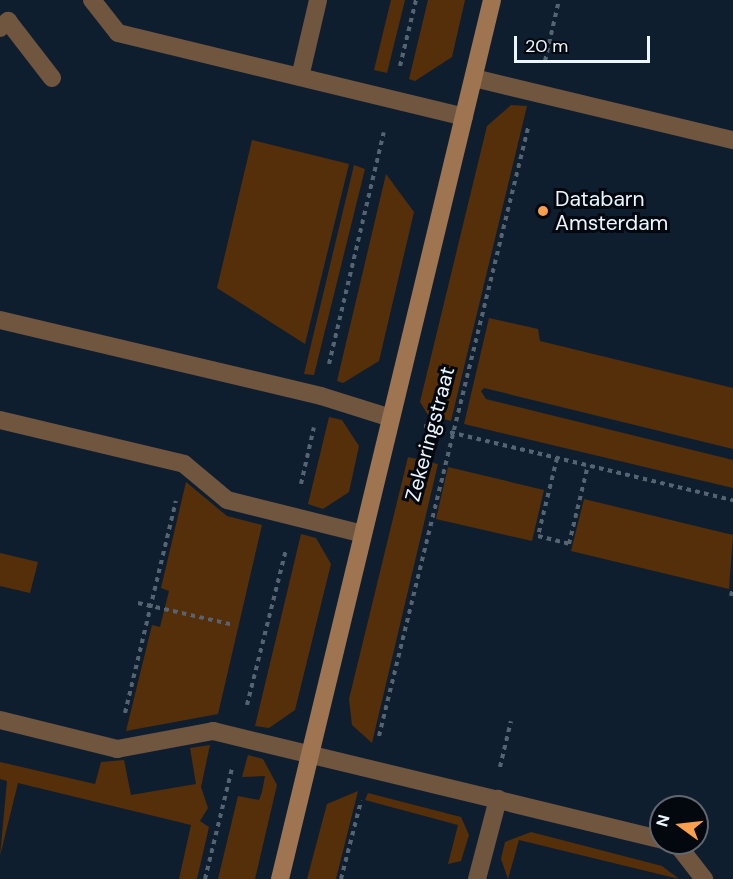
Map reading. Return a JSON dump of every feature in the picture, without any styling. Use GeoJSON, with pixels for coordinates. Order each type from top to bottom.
{"type":"FeatureCollection","features":[{"type":"Feature","properties":{"kind":"street","name":"Zekeringstraat"},"geometry":{"type":"LineString","coordinates":[[280,879],[492,0]]}},
{"type":"Feature","properties":{"kind":"lane"},"geometry":{"type":"LineString","coordinates":[[92,0],[118,33],[464,117]]}},
{"type":"Feature","properties":{"kind":"lane"},"geometry":{"type":"LineString","coordinates":[[300,77],[318,0]]}},
{"type":"Feature","properties":{"kind":"lane"},"geometry":{"type":"LineString","coordinates":[[0,28],[8,21],[52,78]]}},
{"type":"Feature","properties":{"kind":"lane"},"geometry":{"type":"LineString","coordinates":[[474,78],[733,140]]}},
{"type":"Feature","properties":{"kind":"lane"},"geometry":{"type":"LineString","coordinates":[[0,320],[321,396],[391,418]]}},
{"type":"Feature","properties":{"kind":"lane"},"geometry":{"type":"LineString","coordinates":[[0,420],[184,464],[227,500],[363,534]]}},
{"type":"Feature","properties":{"kind":"lane"},"geometry":{"type":"LineString","coordinates":[[0,720],[117,749],[213,731],[649,836]]}},
{"type":"Feature","properties":{"kind":"lane"},"geometry":{"type":"LineString","coordinates":[[477,879],[495,798]]}},
{"type":"Feature","properties":{"kind":"lane"},"geometry":{"type":"LineString","coordinates":[[685,855],[704,879]]}},
{"type":"Feature","properties":{"kind":"path"},"geometry":{"type":"LineString","coordinates":[[205,879],[294,517],[416,0]]}},
{"type":"Feature","properties":{"kind":"path","name":"Zekeringstraat"},"geometry":{"type":"LineString","coordinates":[[341,879],[560,0]]}},
{"type":"Feature","properties":{"kind":"path"},"geometry":{"type":"LineString","coordinates":[[391,418],[733,500]]}},
{"type":"Feature","properties":{"kind":"path"},"geometry":{"type":"LineString","coordinates":[[557,458],[538,536],[569,544],[588,465]]}},
{"type":"Feature","properties":{"kind":"path"},"geometry":{"type":"LineString","coordinates":[[117,749],[184,464]]}},
{"type":"Feature","properties":{"kind":"path"},"geometry":{"type":"LineString","coordinates":[[731,596],[733,587]]}},
{"type":"Feature","properties":{"kind":"path"},"geometry":{"type":"LineString","coordinates":[[138,603],[234,625]]}},
{"type":"Feature","properties":{"kind":"path"},"geometry":{"type":"LineString","coordinates":[[495,798],[512,721]]}},
{"type":"Feature","properties":{"kind":"shaded area"},"geometry":{"type":"Polygon","coordinates":[[[391,0],[405,0],[387,73],[374,70],[391,0]]]}},
{"type":"Feature","properties":{"kind":"shaded area"},"geometry":{"type":"Polygon","coordinates":[[[428,0],[465,0],[452,57],[415,81],[409,79],[428,0]]]}},
{"type":"Feature","properties":{"kind":"shaded area"},"geometry":{"type":"Polygon","coordinates":[[[511,105],[527,106],[451,421],[428,415],[420,402],[487,126],[511,105]]]}},
{"type":"Feature","properties":{"kind":"shaded area"},"geometry":{"type":"Polygon","coordinates":[[[252,140],[349,164],[305,344],[217,288],[252,140]]]}},
{"type":"Feature","properties":{"kind":"shaded area"},"geometry":{"type":"Polygon","coordinates":[[[354,165],[365,169],[314,375],[304,374],[354,165]]]}},
{"type":"Feature","properties":{"kind":"shaded area"},"geometry":{"type":"Polygon","coordinates":[[[386,174],[414,212],[379,361],[343,383],[337,381],[386,174]]]}},
{"type":"Feature","properties":{"kind":"shaded area"},"geometry":{"type":"Polygon","coordinates":[[[489,318],[538,329],[540,341],[733,388],[733,449],[484,388],[481,391],[486,399],[733,460],[733,488],[464,424],[489,318]]]}},
{"type":"Feature","properties":{"kind":"shaded area"},"geometry":{"type":"Polygon","coordinates":[[[329,417],[342,420],[359,446],[349,492],[323,509],[308,504],[329,417]]]}},
{"type":"Feature","properties":{"kind":"shaded area"},"geometry":{"type":"Polygon","coordinates":[[[408,457],[438,464],[372,743],[352,725],[349,699],[408,457]]]}},
{"type":"Feature","properties":{"kind":"shaded area"},"geometry":{"type":"Polygon","coordinates":[[[448,467],[544,490],[532,541],[436,519],[448,467]]]}},
{"type":"Feature","properties":{"kind":"shaded area"},"geometry":{"type":"Polygon","coordinates":[[[186,482],[227,516],[262,525],[218,714],[126,731],[152,625],[160,627],[169,591],[161,588],[186,482]]]}},
{"type":"Feature","properties":{"kind":"shaded area"},"geometry":{"type":"Polygon","coordinates":[[[584,499],[733,535],[729,589],[571,551],[584,499]]]}},
{"type":"Feature","properties":{"kind":"shaded area"},"geometry":{"type":"Polygon","coordinates":[[[301,534],[316,538],[331,564],[295,710],[269,728],[255,726],[301,534]]]}},
{"type":"Feature","properties":{"kind":"shaded area"},"geometry":{"type":"Polygon","coordinates":[[[0,553],[38,562],[30,593],[0,586],[0,553]]]}},
{"type":"Feature","properties":{"kind":"shaded area"},"geometry":{"type":"Polygon","coordinates":[[[210,745],[201,787],[208,808],[200,821],[209,827],[197,879],[179,879],[191,825],[18,783],[0,856],[7,781],[0,779],[0,762],[95,784],[101,762],[124,760],[131,795],[196,784],[190,748],[210,745]]]}},
{"type":"Feature","properties":{"kind":"shaded area"},"geometry":{"type":"Polygon","coordinates":[[[248,755],[263,759],[277,785],[255,879],[218,879],[238,796],[259,800],[262,792],[265,776],[242,777],[248,755]]]}},
{"type":"Feature","properties":{"kind":"shaded area"},"geometry":{"type":"Polygon","coordinates":[[[358,791],[336,879],[307,879],[327,804],[358,791]]]}},
{"type":"Feature","properties":{"kind":"shaded area"},"geometry":{"type":"Polygon","coordinates":[[[368,793],[461,817],[469,835],[461,861],[448,864],[458,825],[365,800],[368,793]]]}},
{"type":"Feature","properties":{"kind":"shaded area"},"geometry":{"type":"Polygon","coordinates":[[[531,832],[662,866],[679,879],[519,840],[508,879],[501,859],[505,842],[531,832]]]}},
{"type":"Feature","properties":{"kind":"place","name":"Databarn Amsterdam"},"geometry":{"type":"Point","coordinates":[543,211]}}]}
